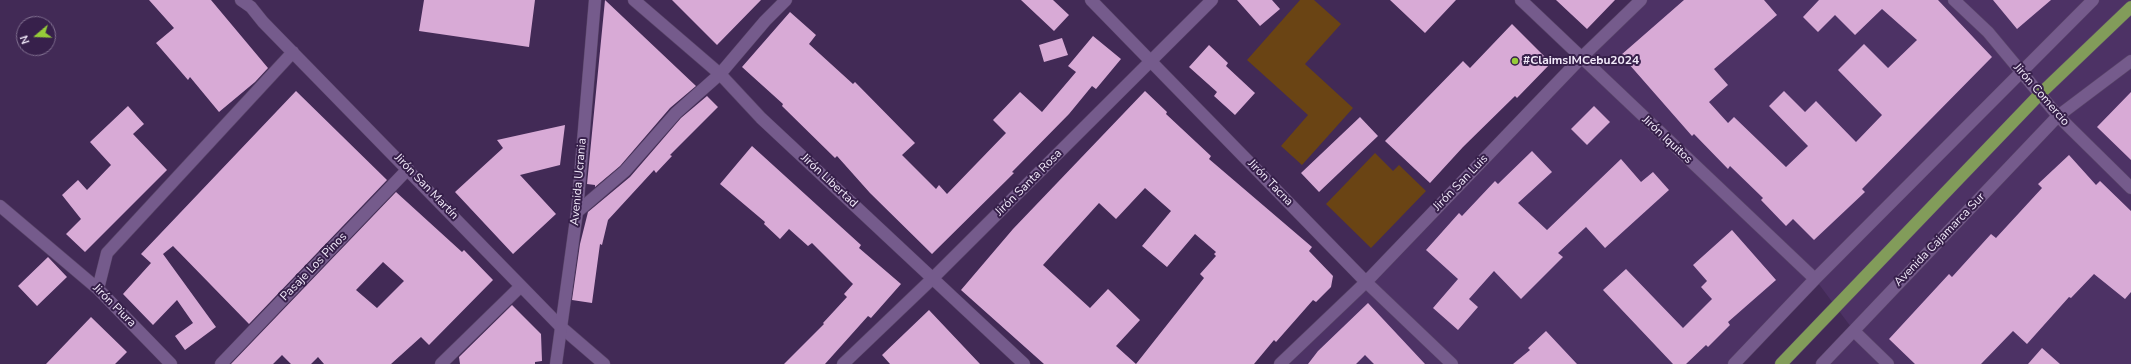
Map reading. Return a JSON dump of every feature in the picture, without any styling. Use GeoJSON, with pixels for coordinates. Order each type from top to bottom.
{"type":"FeatureCollection","features":[{"type":"Feature","properties":{"kind":"highway"},"geometry":{"type":"LineString","coordinates":[[1780,364],[2039,95],[2131,7]]}},
{"type":"Feature","properties":{"kind":"street","name":"Jirón San Martín"},"geometry":{"type":"LineString","coordinates":[[241,0],[256,3],[293,52],[560,327],[604,364]]}},
{"type":"Feature","properties":{"kind":"street","name":"Avenida Ucrania"},"geometry":{"type":"LineString","coordinates":[[556,364],[577,212],[595,0]]}},
{"type":"Feature","properties":{"kind":"street","name":"Jirón Libertad"},"geometry":{"type":"LineString","coordinates":[[634,0],[720,74],[761,118],[1024,364]]}},
{"type":"Feature","properties":{"kind":"street"},"geometry":{"type":"LineString","coordinates":[[577,212],[625,171],[676,113],[720,74],[764,21],[786,0]]}},
{"type":"Feature","properties":{"kind":"street","name":"Jirón Tacna"},"geometry":{"type":"LineString","coordinates":[[1091,0],[1366,282],[1452,364]]}},
{"type":"Feature","properties":{"kind":"street","name":"Jirón Santa Rosa"},"geometry":{"type":"LineString","coordinates":[[843,364],[933,278],[1212,0]]}},
{"type":"Feature","properties":{"kind":"street","name":"Jirón Iquitos"},"geometry":{"type":"LineString","coordinates":[[1521,0],[1815,279]]}},
{"type":"Feature","properties":{"kind":"street","name":"Jirón San Luis"},"geometry":{"type":"LineString","coordinates":[[1280,364],[1366,282],[1581,58],[1641,0]]}},
{"type":"Feature","properties":{"kind":"street","name":"Jirón Comercio"},"geometry":{"type":"LineString","coordinates":[[1954,0],[1988,32],[2058,116],[2131,188]]}},
{"type":"Feature","properties":{"kind":"street"},"geometry":{"type":"LineString","coordinates":[[1734,364],[1815,279],[2093,0]]}},
{"type":"Feature","properties":{"kind":"street"},"geometry":{"type":"LineString","coordinates":[[98,289],[107,253],[293,52]]}},
{"type":"Feature","properties":{"kind":"street","name":"Avenida Cajamarca Sur"},"geometry":{"type":"LineString","coordinates":[[1822,364],[2058,116],[2131,61]]}},
{"type":"Feature","properties":{"kind":"street","name":"Pasaje Los Pinos"},"geometry":{"type":"LineString","coordinates":[[221,364],[408,169]]}},
{"type":"Feature","properties":{"kind":"street","name":"Jirón Piura"},"geometry":{"type":"LineString","coordinates":[[0,206],[55,251],[98,289],[171,364]]}},
{"type":"Feature","properties":{"kind":"street"},"geometry":{"type":"LineString","coordinates":[[441,364],[521,286]]}},
{"type":"Feature","properties":{"kind":"street"},"geometry":{"type":"LineString","coordinates":[[1854,331],[1888,364]]}},
{"type":"Feature","properties":{"kind":"shaded area"},"geometry":{"type":"Polygon","coordinates":[[[1300,0],[1314,0],[1341,24],[1305,64],[1353,108],[1302,165],[1281,146],[1308,115],[1247,60],[1300,0]]]}},
{"type":"Feature","properties":{"kind":"shaded area"},"geometry":{"type":"Polygon","coordinates":[[[1642,0],[2131,0],[2131,364],[1822,364],[1854,331],[1815,279],[1731,364],[1274,364],[1642,0]]]}},
{"type":"Feature","properties":{"kind":"shaded area"},"geometry":{"type":"Polygon","coordinates":[[[1375,153],[1393,171],[1399,165],[1426,191],[1371,248],[1326,204],[1375,153]]]}},
{"type":"Feature","properties":{"kind":"building"},"geometry":{"type":"Polygon","coordinates":[[[149,0],[211,0],[268,68],[255,82],[219,112],[190,77],[188,80],[156,43],[174,28],[149,0]]]}},
{"type":"Feature","properties":{"kind":"building"},"geometry":{"type":"Polygon","coordinates":[[[424,0],[535,0],[529,47],[419,31],[424,0]]]}},
{"type":"Feature","properties":{"kind":"building"},"geometry":{"type":"Polygon","coordinates":[[[605,0],[696,86],[670,108],[620,166],[595,187],[595,185],[587,184],[605,0]]]}},
{"type":"Feature","properties":{"kind":"building"},"geometry":{"type":"Polygon","coordinates":[[[672,0],[761,0],[717,45],[672,0]]]}},
{"type":"Feature","properties":{"kind":"building"},"geometry":{"type":"Polygon","coordinates":[[[1021,0],[1053,0],[1069,15],[1054,31],[1021,0]]]}},
{"type":"Feature","properties":{"kind":"building"},"geometry":{"type":"Polygon","coordinates":[[[1237,0],[1272,0],[1280,9],[1260,26],[1237,0]]]}},
{"type":"Feature","properties":{"kind":"building"},"geometry":{"type":"Polygon","coordinates":[[[1390,0],[1456,0],[1425,33],[1390,0]]]}},
{"type":"Feature","properties":{"kind":"building"},"geometry":{"type":"Polygon","coordinates":[[[1556,0],[1615,0],[1587,29],[1556,0]]]}},
{"type":"Feature","properties":{"kind":"building"},"geometry":{"type":"Polygon","coordinates":[[[1684,0],[1764,0],[1777,15],[1714,69],[1728,85],[1709,102],[1728,123],[1734,117],[1786,167],[1808,146],[1769,106],[1784,91],[1805,112],[1816,101],[1856,142],[1882,115],[1838,70],[1864,44],[1888,68],[1917,40],[1882,9],[1855,35],[1835,15],[1818,32],[1803,17],[1819,0],[1938,0],[1992,57],[1862,189],[1865,192],[1814,240],[1793,219],[1786,226],[1761,200],[1763,198],[1730,166],[1728,169],[1694,134],[1692,136],[1621,55],[1684,0]]]}},
{"type":"Feature","properties":{"kind":"building"},"geometry":{"type":"Polygon","coordinates":[[[1993,0],[2051,0],[2017,29],[1993,0]]]}},
{"type":"Feature","properties":{"kind":"building"},"geometry":{"type":"Polygon","coordinates":[[[790,12],[816,35],[809,44],[853,84],[855,82],[915,143],[902,155],[936,189],[939,185],[947,194],[1006,133],[993,120],[1020,92],[1042,112],[1076,72],[1068,66],[1093,36],[1121,59],[1096,89],[1092,86],[1069,114],[1012,172],[1014,173],[932,254],[870,193],[837,156],[835,158],[782,106],[783,104],[742,67],[790,12]]]}},
{"type":"Feature","properties":{"kind":"building"},"geometry":{"type":"Polygon","coordinates":[[[1512,24],[1551,63],[1517,98],[1515,96],[1463,147],[1430,183],[1385,141],[1463,61],[1470,68],[1512,24]]]}},
{"type":"Feature","properties":{"kind":"building"},"geometry":{"type":"Polygon","coordinates":[[[1062,38],[1068,55],[1044,62],[1039,45],[1062,38]]]}},
{"type":"Feature","properties":{"kind":"building"},"geometry":{"type":"Polygon","coordinates":[[[1209,45],[1228,63],[1226,66],[1255,93],[1235,115],[1214,96],[1217,92],[1189,67],[1209,45]]]}},
{"type":"Feature","properties":{"kind":"building"},"geometry":{"type":"Polygon","coordinates":[[[296,91],[387,180],[249,324],[173,246],[163,254],[216,327],[185,350],[175,336],[193,323],[177,300],[153,325],[123,294],[151,263],[141,254],[296,91]]]}},
{"type":"Feature","properties":{"kind":"building"},"geometry":{"type":"Polygon","coordinates":[[[1145,91],[1167,112],[1166,114],[1211,156],[1209,159],[1312,247],[1309,251],[1333,276],[1331,287],[1316,302],[1313,300],[1276,342],[1274,340],[1254,364],[1136,364],[1044,364],[961,290],[1013,229],[1145,91]],[[1145,188],[1116,219],[1099,203],[1043,265],[1090,308],[1108,289],[1140,320],[1116,346],[1136,364],[1204,278],[1200,274],[1216,256],[1214,254],[1216,252],[1195,234],[1167,267],[1142,246],[1171,211],[1145,188]]]}},
{"type":"Feature","properties":{"kind":"building"},"geometry":{"type":"Polygon","coordinates":[[[2131,92],[2131,160],[2097,127],[2131,92]]]}},
{"type":"Feature","properties":{"kind":"building"},"geometry":{"type":"Polygon","coordinates":[[[707,96],[718,107],[670,155],[672,156],[656,173],[654,170],[608,220],[602,245],[600,244],[592,303],[572,300],[580,244],[588,212],[630,177],[681,118],[707,96]]]}},
{"type":"Feature","properties":{"kind":"building"},"geometry":{"type":"Polygon","coordinates":[[[128,106],[144,124],[133,134],[167,170],[85,252],[66,234],[81,219],[62,195],[78,180],[87,190],[111,165],[90,142],[128,106]]]}},
{"type":"Feature","properties":{"kind":"building"},"geometry":{"type":"Polygon","coordinates":[[[1594,106],[1610,122],[1587,145],[1571,129],[1594,106]]]}},
{"type":"Feature","properties":{"kind":"building"},"geometry":{"type":"Polygon","coordinates":[[[1360,117],[1378,136],[1319,192],[1301,173],[1360,117]]]}},
{"type":"Feature","properties":{"kind":"building"},"geometry":{"type":"Polygon","coordinates":[[[565,125],[560,165],[520,175],[556,214],[513,254],[455,192],[503,148],[497,140],[565,125]]]}},
{"type":"Feature","properties":{"kind":"building"},"geometry":{"type":"Polygon","coordinates":[[[752,146],[861,245],[859,248],[901,284],[871,318],[868,316],[825,364],[784,364],[824,324],[823,323],[847,297],[844,294],[853,284],[812,243],[808,246],[789,229],[780,239],[764,224],[765,222],[720,184],[752,146]]]}},
{"type":"Feature","properties":{"kind":"building"},"geometry":{"type":"Polygon","coordinates":[[[1532,151],[1552,172],[1518,203],[1547,230],[1621,159],[1641,182],[1653,172],[1669,190],[1605,248],[1586,227],[1558,253],[1563,257],[1521,299],[1494,271],[1469,299],[1478,307],[1458,330],[1433,308],[1458,279],[1426,250],[1459,213],[1462,216],[1495,181],[1498,184],[1532,151]]]}},
{"type":"Feature","properties":{"kind":"building"},"geometry":{"type":"Polygon","coordinates":[[[2069,155],[2096,185],[2100,181],[2131,211],[2131,292],[2125,299],[2094,274],[2071,298],[2069,297],[2027,344],[2013,331],[1981,364],[1915,364],[1889,339],[1949,274],[1952,277],[1991,234],[1996,238],[2042,188],[2038,184],[2069,155]]]}},
{"type":"Feature","properties":{"kind":"building"},"geometry":{"type":"Polygon","coordinates":[[[396,192],[462,252],[464,250],[493,280],[429,345],[421,337],[391,364],[324,364],[318,357],[311,364],[291,364],[282,355],[273,364],[231,364],[396,192]],[[383,262],[356,290],[377,308],[404,281],[383,262]]]}},
{"type":"Feature","properties":{"kind":"building"},"geometry":{"type":"Polygon","coordinates":[[[1732,230],[1776,280],[1728,322],[1730,325],[1708,347],[1706,345],[1686,364],[1673,364],[1603,290],[1626,269],[1683,328],[1712,299],[1701,287],[1707,281],[1693,265],[1732,230]]]}},
{"type":"Feature","properties":{"kind":"building"},"geometry":{"type":"Polygon","coordinates":[[[48,257],[67,277],[37,306],[18,286],[48,257]]]}},
{"type":"Feature","properties":{"kind":"building"},"geometry":{"type":"Polygon","coordinates":[[[1368,303],[1425,364],[1374,364],[1365,355],[1356,364],[1308,364],[1318,351],[1368,303]]]}},
{"type":"Feature","properties":{"kind":"building"},"geometry":{"type":"Polygon","coordinates":[[[512,305],[541,334],[542,361],[535,362],[535,364],[460,364],[459,357],[512,305]]]}},
{"type":"Feature","properties":{"kind":"building"},"geometry":{"type":"Polygon","coordinates":[[[929,310],[980,364],[890,364],[882,355],[929,310]]]}},
{"type":"Feature","properties":{"kind":"building"},"geometry":{"type":"Polygon","coordinates":[[[91,317],[127,352],[115,364],[46,364],[91,317]]]}},
{"type":"Feature","properties":{"kind":"building"},"geometry":{"type":"Polygon","coordinates":[[[1546,331],[1577,364],[1513,364],[1530,350],[1528,348],[1546,331]]]}},
{"type":"Feature","properties":{"kind":"building"},"geometry":{"type":"Polygon","coordinates":[[[2042,348],[2060,364],[2028,364],[2042,348]]]}},
{"type":"Feature","properties":{"kind":"place","name":"#ClaimsIMCebu2024"},"geometry":{"type":"Point","coordinates":[1515,61]}}]}
